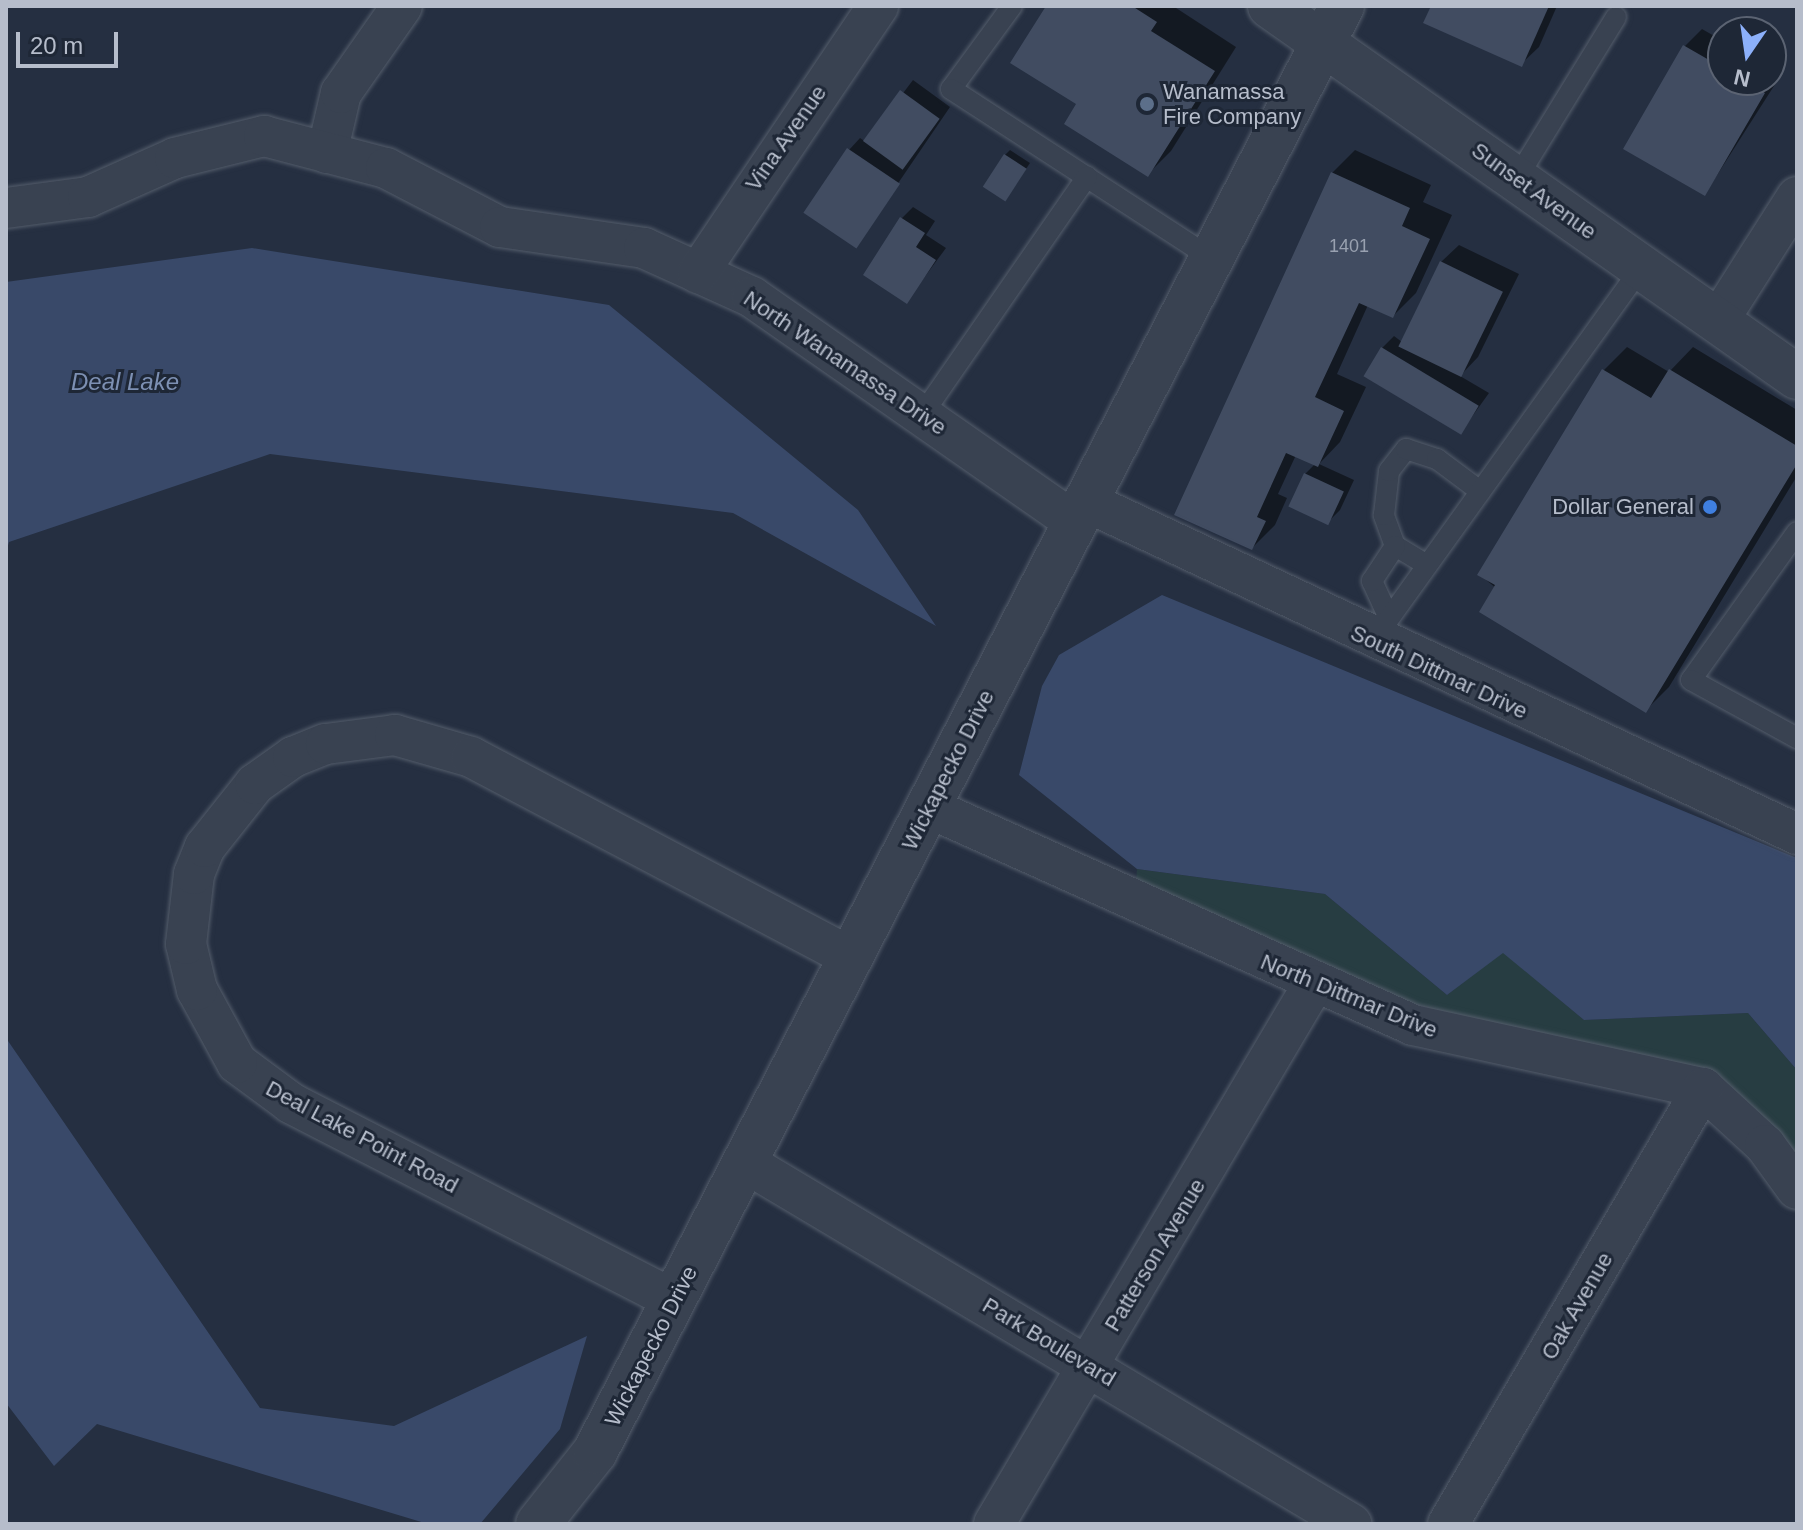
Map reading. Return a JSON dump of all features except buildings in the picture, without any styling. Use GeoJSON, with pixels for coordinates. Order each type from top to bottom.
{"type":"FeatureCollection","features":[{"type":"Feature","properties":{"kind":"street"},"geometry":{"type":"LineString","coordinates":[[327,153],[341,93],[402,6]]}},
{"type":"Feature","properties":{"kind":"street","name":"Vina Avenue"},"geometry":{"type":"LineString","coordinates":[[698,273],[878,6]]}},
{"type":"Feature","properties":{"kind":"street","name":"Sunset Avenue"},"geometry":{"type":"LineString","coordinates":[[1270,6],[1332,24],[1517,178],[1797,377]]}},
{"type":"Feature","properties":{"kind":"street","name":"Wickapecko Drive"},"geometry":{"type":"LineString","coordinates":[[538,1524],[595,1452],[932,809],[1080,511],[1332,24]]}},
{"type":"Feature","properties":{"kind":"street","name":"North Wanamassa Drive"},"geometry":{"type":"LineString","coordinates":[[6,208],[88,197],[175,158],[264,136],[386,168],[500,227],[644,248],[752,297],[922,415],[1080,511]]}},
{"type":"Feature","properties":{"kind":"street"},"geometry":{"type":"LineString","coordinates":[[1718,321],[1797,197]]}},
{"type":"Feature","properties":{"kind":"street","name":"South Dittmar Drive"},"geometry":{"type":"LineString","coordinates":[[1080,511],[1381,629],[1797,834]]}},
{"type":"Feature","properties":{"kind":"street","name":"Deal Lake Point Road"},"geometry":{"type":"LineString","coordinates":[[674,1300],[291,1103],[237,1063],[197,990],[186,944],[194,874],[205,847],[255,784],[293,757],[326,744],[395,735],[471,757],[852,958]]}},
{"type":"Feature","properties":{"kind":"street","name":"North Dittmar Drive"},"geometry":{"type":"LineString","coordinates":[[932,809],[1313,985],[1458,1038],[1703,1088]]}},
{"type":"Feature","properties":{"kind":"street","name":"Patterson Avenue"},"geometry":{"type":"LineString","coordinates":[[994,1524],[1313,985]]}},
{"type":"Feature","properties":{"kind":"street"},"geometry":{"type":"LineString","coordinates":[[1703,1088],[1765,1145],[1797,1189]]}},
{"type":"Feature","properties":{"kind":"street","name":"Oak Avenue"},"geometry":{"type":"LineString","coordinates":[[1448,1524],[1703,1088]]}},
{"type":"Feature","properties":{"kind":"street","name":"Park Boulevard"},"geometry":{"type":"LineString","coordinates":[[746,1163],[1351,1524]]}},
{"type":"Feature","properties":{"kind":"lane"},"geometry":{"type":"LineString","coordinates":[[1012,6],[951,89],[1210,257]]}},
{"type":"Feature","properties":{"kind":"lane"},"geometry":{"type":"LineString","coordinates":[[1517,178],[1616,17]]}},
{"type":"Feature","properties":{"kind":"lane"},"geometry":{"type":"LineString","coordinates":[[922,415],[1087,177]]}},
{"type":"Feature","properties":{"kind":"lane"},"geometry":{"type":"LineString","coordinates":[[1381,629],[1641,268]]}},
{"type":"Feature","properties":{"kind":"lane"},"geometry":{"type":"LineString","coordinates":[[1427,565],[1395,546],[1384,515],[1389,471],[1406,449],[1437,459],[1480,491]]}},
{"type":"Feature","properties":{"kind":"lane"},"geometry":{"type":"LineString","coordinates":[[1797,532],[1691,680],[1797,738]]}},
{"type":"Feature","properties":{"kind":"lane"},"geometry":{"type":"LineString","coordinates":[[1381,629],[1372,581],[1395,546]]}},
{"type":"Feature","properties":{"kind":"green space"},"geometry":{"type":"Polygon","coordinates":[[[1137,869],[1325,894],[1447,995],[1503,952],[1584,1020],[1748,1013],[1797,1070],[1797,1159],[1608,1055],[1377,994],[1135,896],[1137,869]]]}},
{"type":"Feature","properties":{"kind":"water","name":"Deal Lake"},"geometry":{"type":"Polygon","coordinates":[[[252,248],[609,305],[858,510],[936,626],[733,513],[270,454],[9,542],[6,552],[6,282],[252,248]]]}},
{"type":"Feature","properties":{"kind":"water"},"geometry":{"type":"Polygon","coordinates":[[[1162,595],[1797,858],[1797,1070],[1748,1013],[1584,1020],[1503,953],[1447,995],[1325,894],[1137,869],[1019,775],[1042,686],[1059,655],[1162,595]]]}},
{"type":"Feature","properties":{"kind":"water"},"geometry":{"type":"Polygon","coordinates":[[[6,1038],[260,1408],[394,1426],[587,1336],[560,1429],[480,1524],[428,1524],[97,1424],[54,1466],[6,1403],[6,1038]]]}},
{"type":"Feature","properties":{"kind":"place","name":"Wanamassa Fire Company"},"geometry":{"type":"Point","coordinates":[1147,104]}},
{"type":"Feature","properties":{"kind":"place","name":"Dollar General"},"geometry":{"type":"Point","coordinates":[1710,507]}}]}
